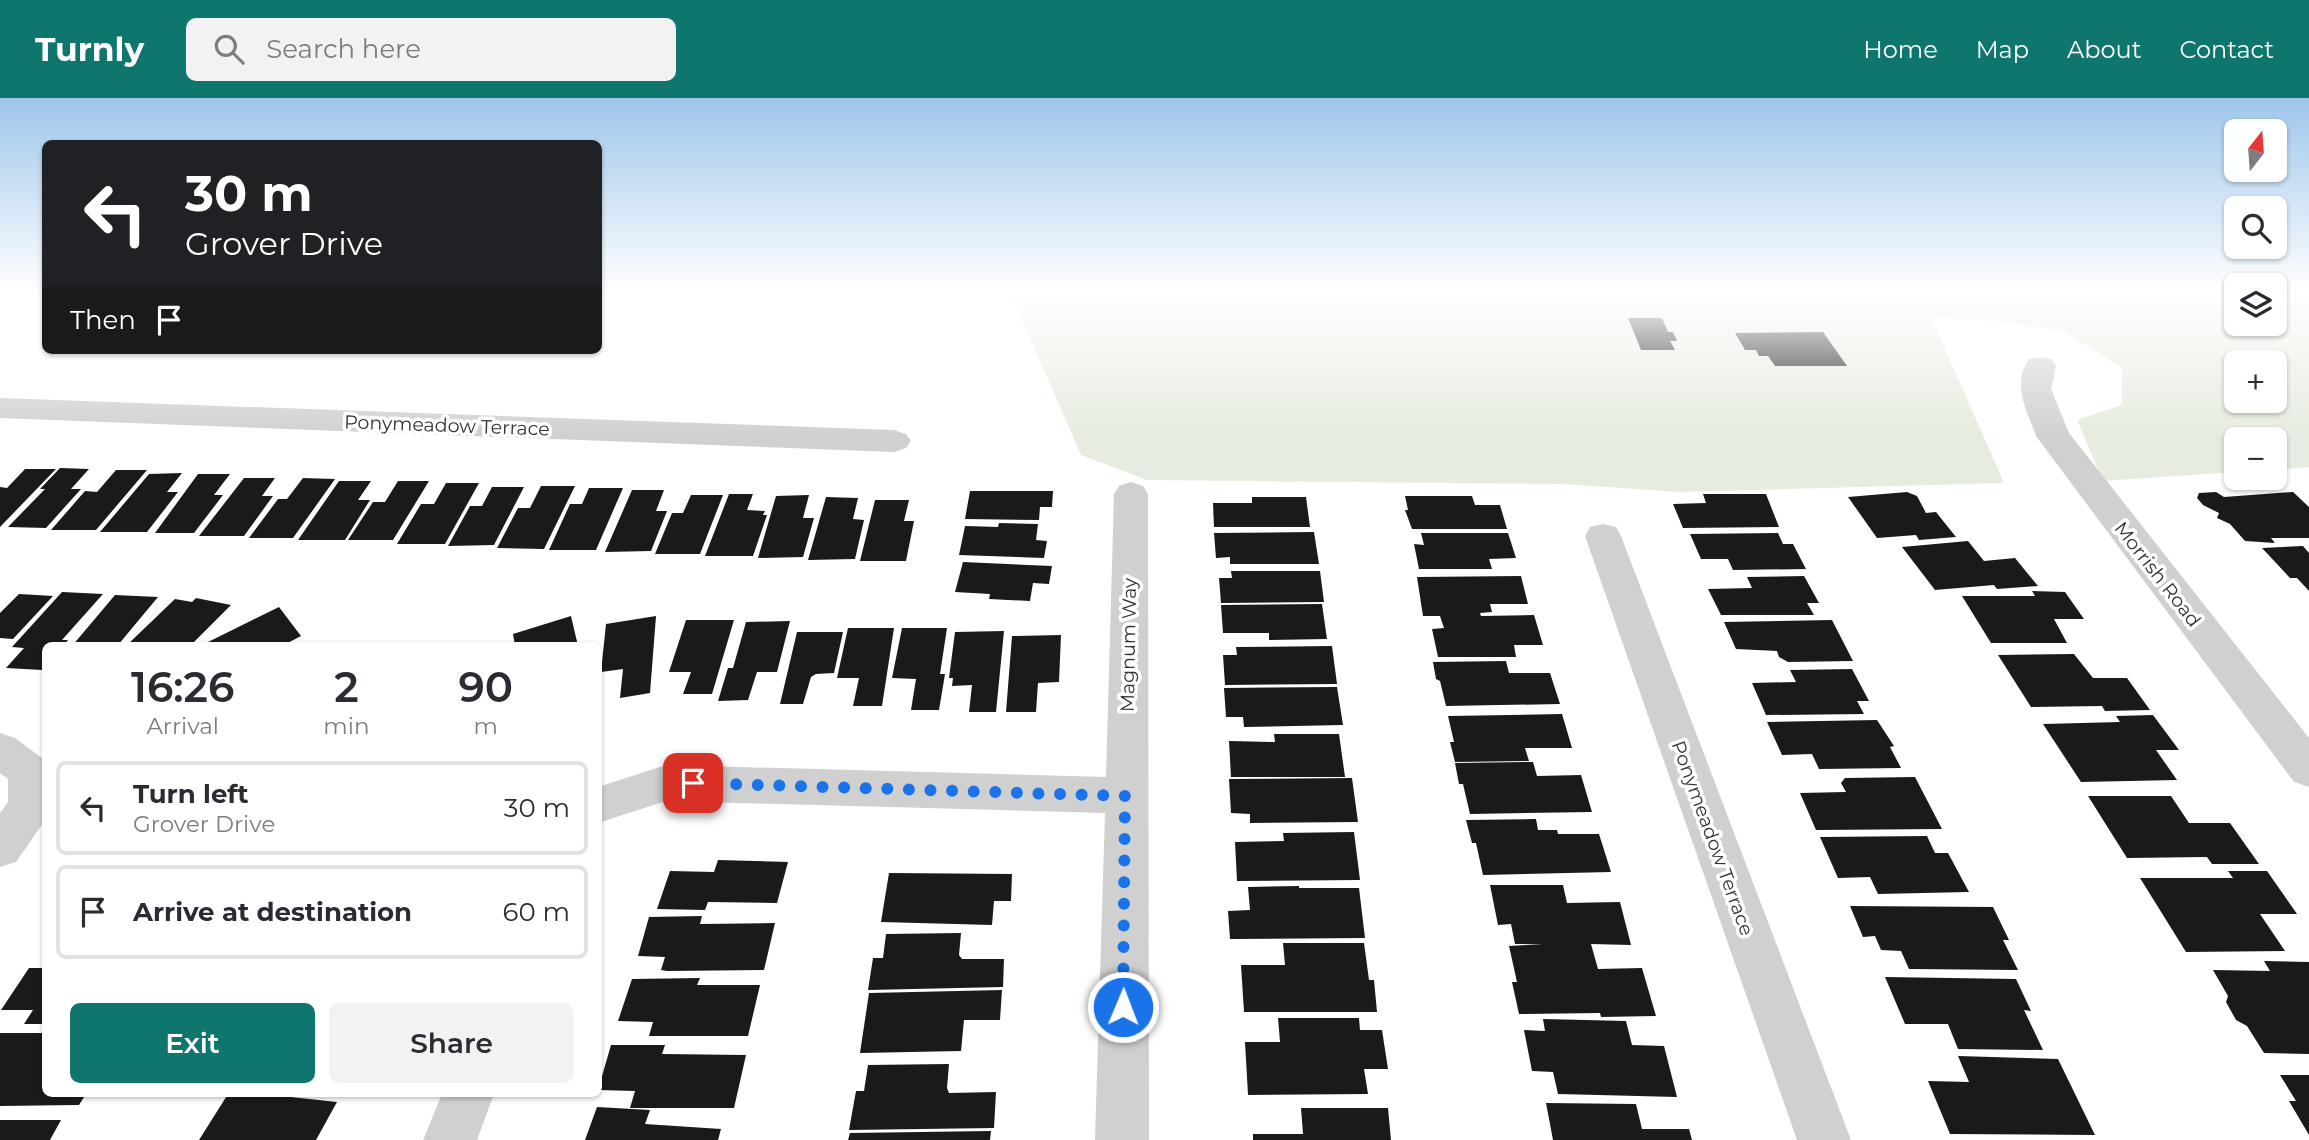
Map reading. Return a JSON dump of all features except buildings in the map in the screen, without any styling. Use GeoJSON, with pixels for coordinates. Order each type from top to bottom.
{"type":"FeatureCollection","features":[{"type":"Feature","properties":{"kind":"street","name":"Morrish Road"},"geometry":{"type":"LineString","coordinates":[[2040,366],[2035,389],[2053,436],[2309,770]]}},
{"type":"Feature","properties":{"kind":"street","name":"Ponymeadow Terrace"},"geometry":{"type":"LineString","coordinates":[[0,408],[894,441]]}},
{"type":"Feature","properties":{"kind":"street","name":"Magnum Way"},"geometry":{"type":"LineString","coordinates":[[1122,1140],[1131,494]]}},
{"type":"Feature","properties":{"kind":"street","name":"Ponymeadow Terrace"},"geometry":{"type":"LineString","coordinates":[[1603,536],[1824,1140]]}},
{"type":"Feature","properties":{"kind":"street"},"geometry":{"type":"LineString","coordinates":[[0,750],[29,771],[30,806],[0,848]]}},
{"type":"Feature","properties":{"kind":"street"},"geometry":{"type":"LineString","coordinates":[[602,804],[666,783],[1125,796]]}},
{"type":"Feature","properties":{"kind":"street"},"geometry":{"type":"LineString","coordinates":[[450,1140],[467,1097]]}},
{"type":"Feature","properties":{"kind":"shaded area"},"geometry":{"type":"Polygon","coordinates":[[[1031,341],[1941,341],[2004,483],[1679,492],[1563,484],[1147,480],[1081,455],[1031,341]]]}},
{"type":"Feature","properties":{"kind":"shaded area"},"geometry":{"type":"Polygon","coordinates":[[[2078,341],[2309,341],[2309,467],[2287,469],[2287,427],[2224,427],[2224,473],[2103,481],[2077,420],[2122,405],[2122,368],[2078,341]]]}},
{"type":"Feature","properties":{"kind":"route"},"geometry":{"type":"LineString","coordinates":[[693,783],[1125,796],[1123,1007]]}}]}
